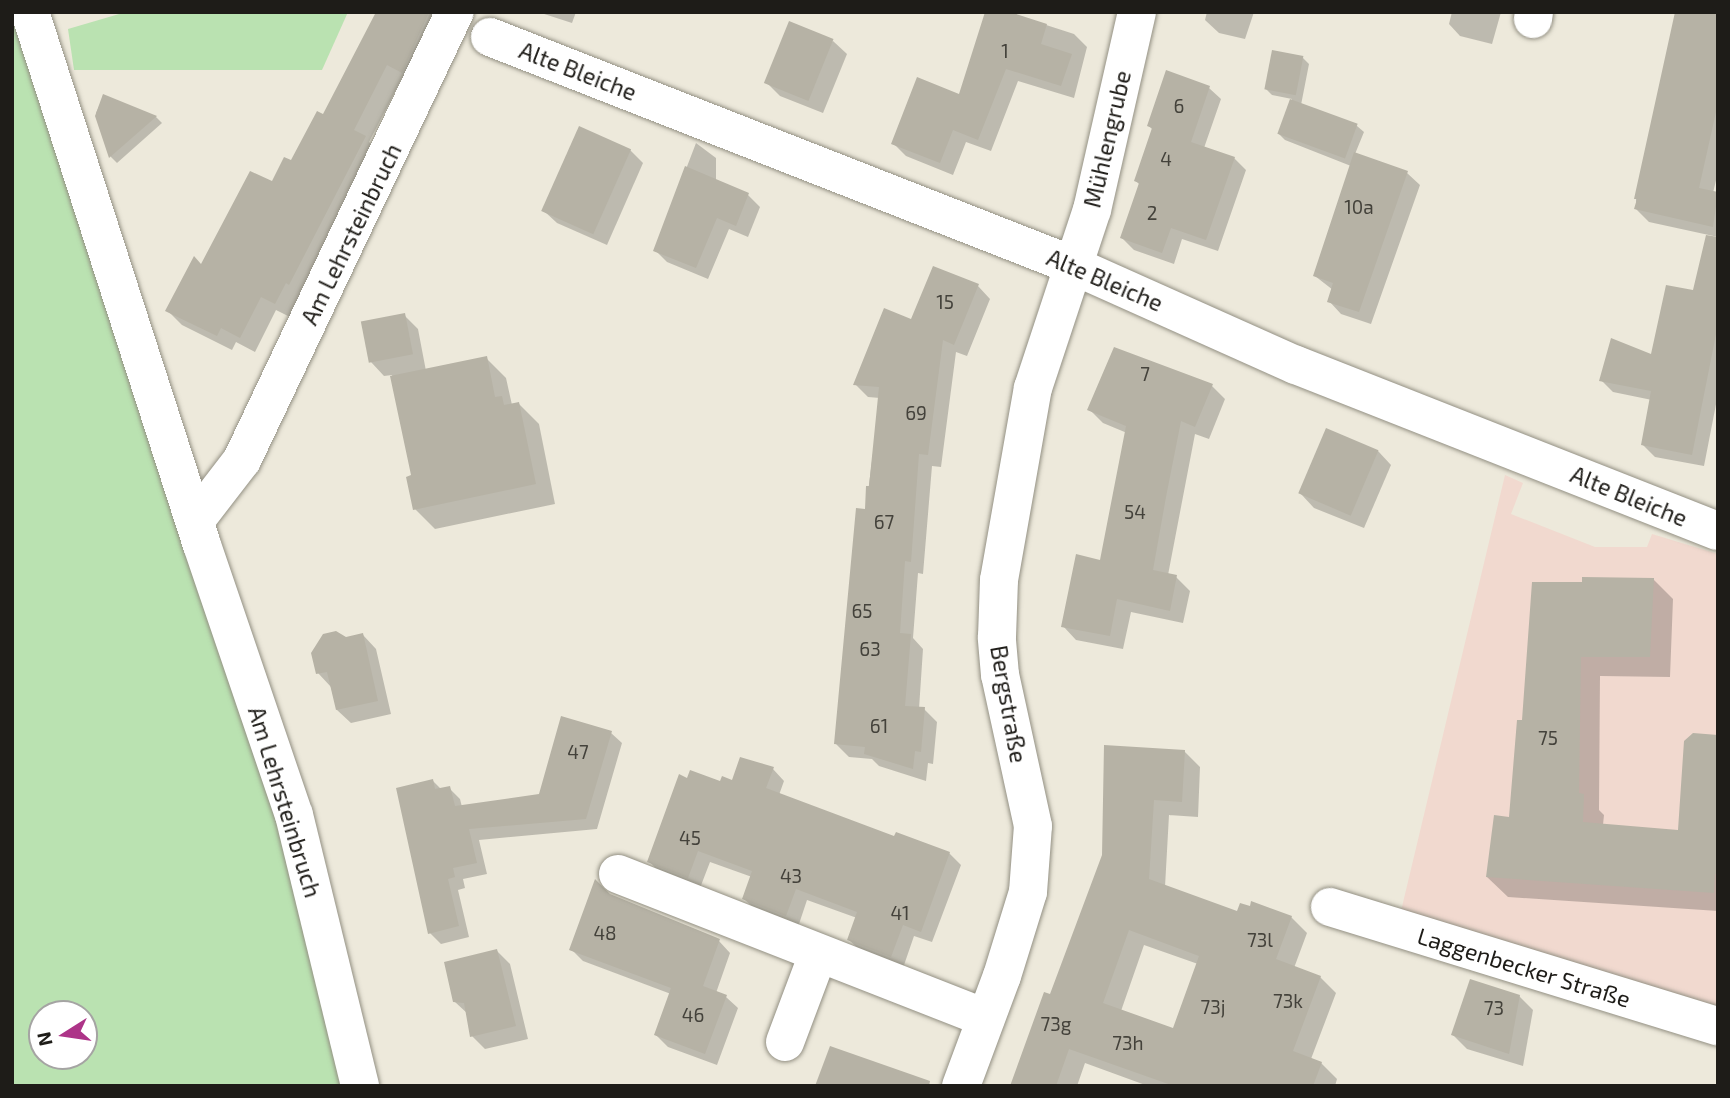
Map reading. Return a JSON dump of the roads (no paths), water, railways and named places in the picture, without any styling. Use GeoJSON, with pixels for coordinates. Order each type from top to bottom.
{"type":"FeatureCollection","features":[{"type":"Feature","properties":{"kind":"street","name":"Am Lehrsteinbruch"},"geometry":{"type":"LineString","coordinates":[[30,12],[195,522],[294,816],[360,1086]]}},
{"type":"Feature","properties":{"kind":"street","name":"Am Lehrsteinbruch"},"geometry":{"type":"LineString","coordinates":[[195,522],[242,460],[455,12]]}},
{"type":"Feature","properties":{"kind":"street","name":"Mühlengrube"},"geometry":{"type":"LineString","coordinates":[[1072,265],[1091,210],[1137,12]]}},
{"type":"Feature","properties":{"kind":"street","name":"Alte Bleiche"},"geometry":{"type":"LineString","coordinates":[[490,37],[1072,265],[1296,365],[1718,530]]}},
{"type":"Feature","properties":{"kind":"street","name":"Bergstraße"},"geometry":{"type":"LineString","coordinates":[[961,1086],[1028,892],[1033,826],[1000,675],[997,637],[999,580],[1033,387],[1072,265]]}},
{"type":"Feature","properties":{"kind":"street"},"geometry":{"type":"LineString","coordinates":[[618,874],[986,1018]]}},
{"type":"Feature","properties":{"kind":"street","name":"Laggenbecker Straße"},"geometry":{"type":"LineString","coordinates":[[1330,907],[1718,1026]]}},
{"type":"Feature","properties":{"kind":"street"},"geometry":{"type":"LineString","coordinates":[[785,1042],[818,954]]}}]}
